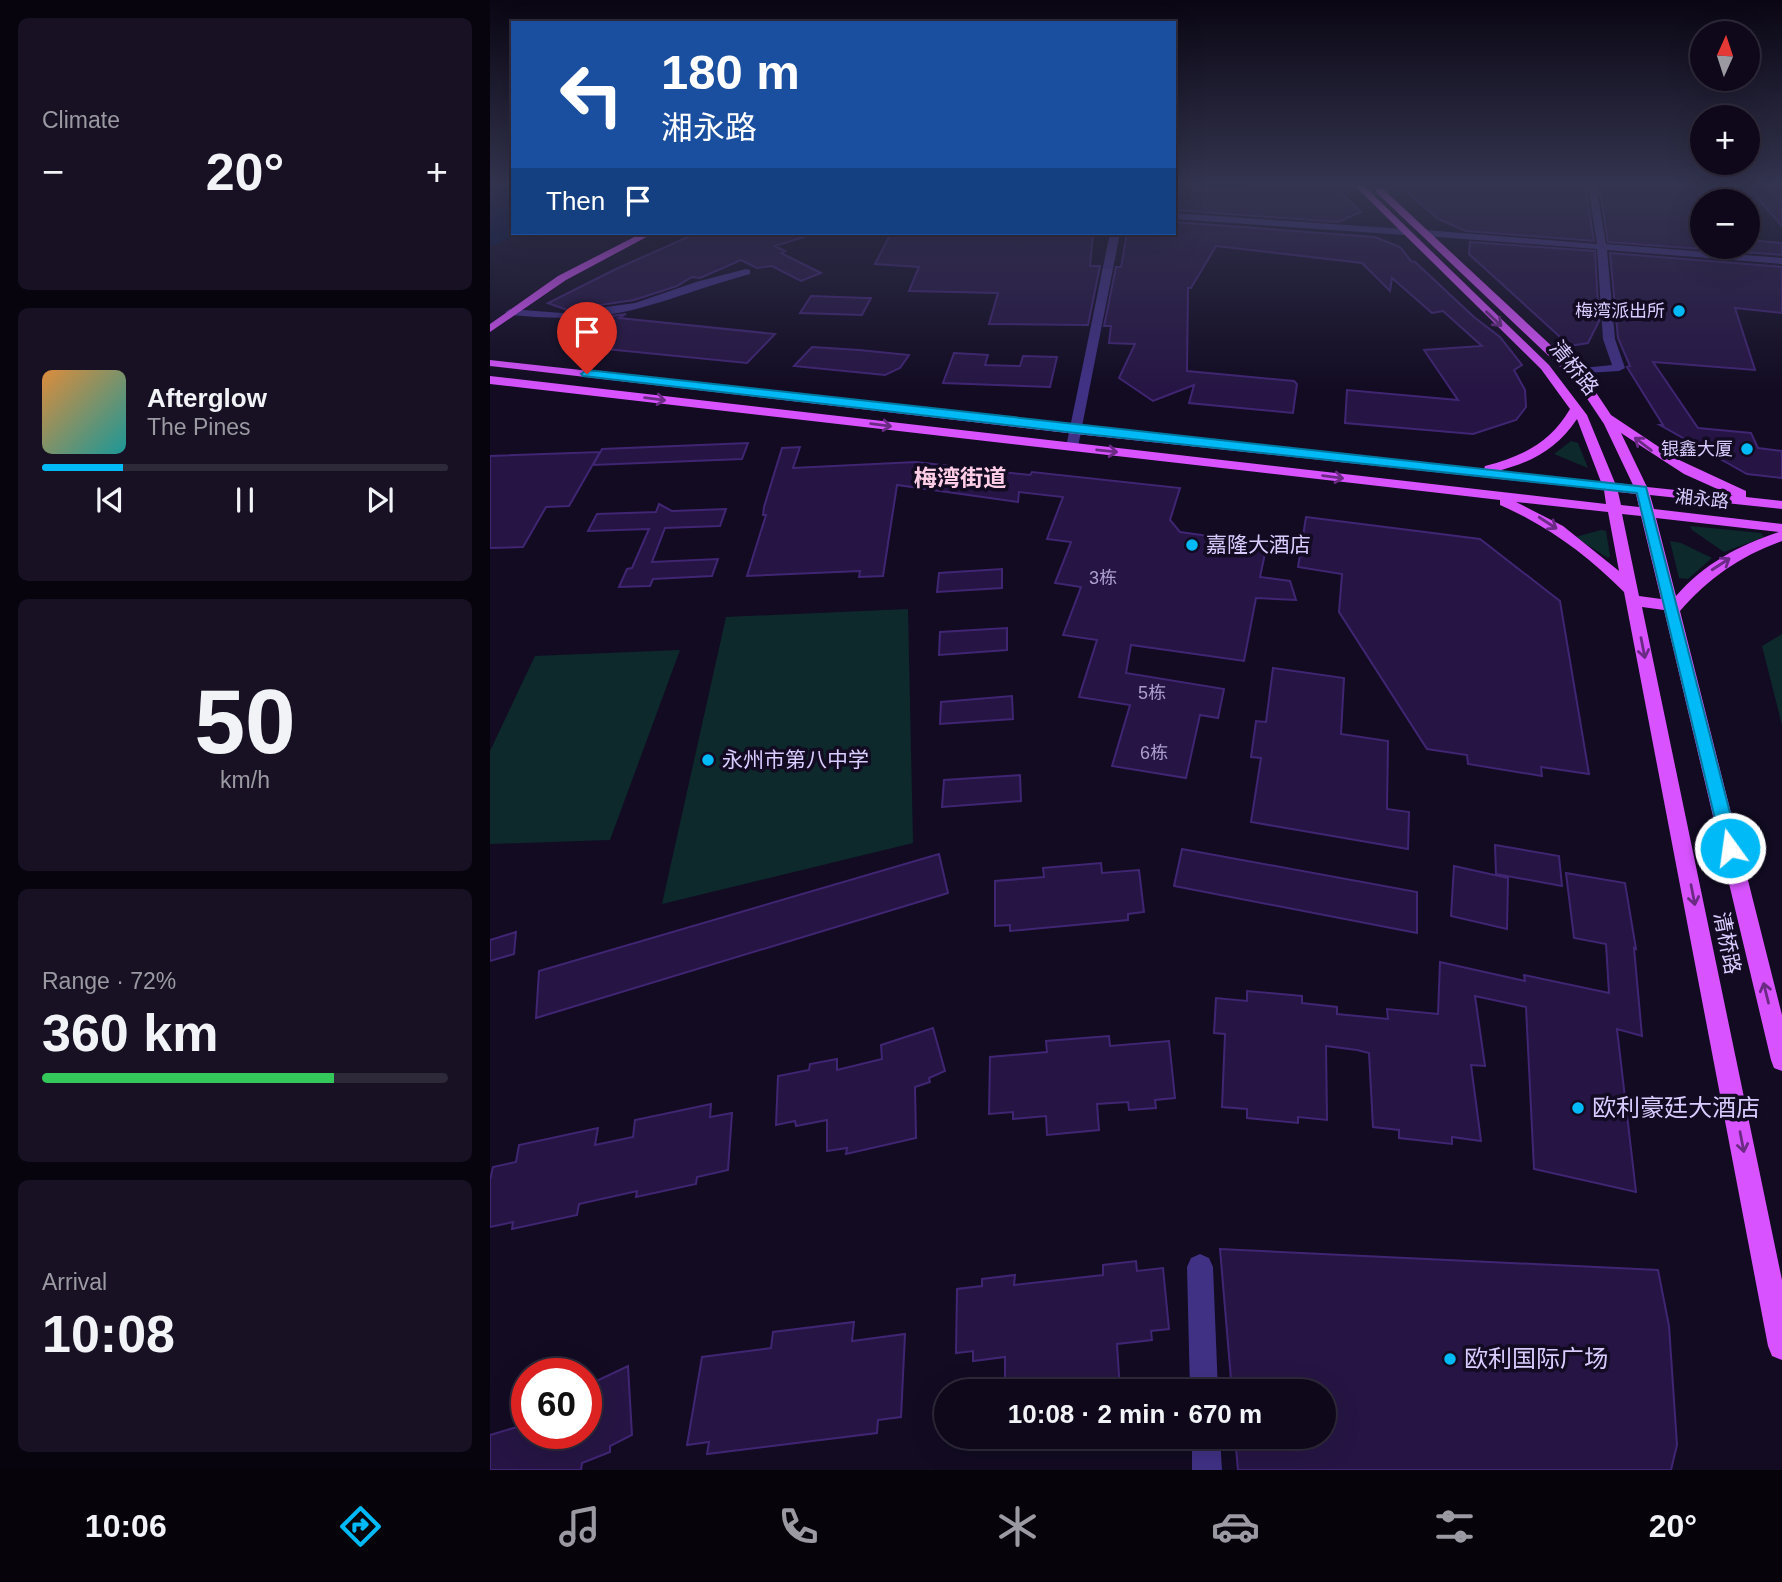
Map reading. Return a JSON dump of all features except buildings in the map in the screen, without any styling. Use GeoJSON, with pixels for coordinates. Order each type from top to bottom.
{"type":"FeatureCollection","features":[{"type":"Feature","properties":{"kind":"main road"},"geometry":{"type":"LineString","coordinates":[[530,286],[587,254]]}},
{"type":"Feature","properties":{"kind":"main road"},"geometry":{"type":"LineString","coordinates":[[490,329],[508,305],[609,254]]}},
{"type":"Feature","properties":{"kind":"main road","name":"清桥路"},"geometry":{"type":"LineString","coordinates":[[1427,254],[1545,367],[1579,412],[1610,487],[1782,1346]]}},
{"type":"Feature","properties":{"kind":"main road","name":"清桥路"},"geometry":{"type":"LineString","coordinates":[[1447,254],[1573,372],[1608,416],[1642,490],[1782,1060]]}},
{"type":"Feature","properties":{"kind":"main road"},"geometry":{"type":"LineString","coordinates":[[490,352],[509,365]]}},
{"type":"Feature","properties":{"kind":"main road","name":"湘永路"},"geometry":{"type":"LineString","coordinates":[[490,363],[1076,430],[1776,505]]}},
{"type":"Feature","properties":{"kind":"main road","name":"湘永路"},"geometry":{"type":"LineString","coordinates":[[490,380],[1782,528]]}},
{"type":"Feature","properties":{"kind":"main road"},"geometry":{"type":"LineString","coordinates":[[490,391],[539,386]]}},
{"type":"Feature","properties":{"kind":"main road"},"geometry":{"type":"LineString","coordinates":[[1475,472],[1518,462],[1546,449],[1564,432],[1579,412],[1608,416],[1648,448],[1685,471],[1776,505]]}},
{"type":"Feature","properties":{"kind":"main road"},"geometry":{"type":"LineString","coordinates":[[1486,494],[1534,514],[1596,555],[1632,595],[1672,608],[1698,580],[1724,560],[1782,536]]}},
{"type":"Feature","properties":{"kind":"street"},"geometry":{"type":"LineString","coordinates":[[1072,447],[1111,254]]}},
{"type":"Feature","properties":{"kind":"street"},"geometry":{"type":"LineString","coordinates":[[1573,372],[1619,368],[1609,339],[1602,254]]}},
{"type":"Feature","properties":{"kind":"street"},"geometry":{"type":"LineString","coordinates":[[1687,254],[1782,261]]}},
{"type":"Feature","properties":{"kind":"street"},"geometry":{"type":"LineString","coordinates":[[508,305],[562,316],[638,306],[691,287],[746,272]]}},
{"type":"Feature","properties":{"kind":"street"},"geometry":{"type":"LineString","coordinates":[[1200,1267],[1204,1379]]}},
{"type":"Feature","properties":{"kind":"street"},"geometry":{"type":"LineString","coordinates":[[1206,1449],[1207,1470]]}},
{"type":"Feature","properties":{"kind":"green space"},"geometry":{"type":"Polygon","coordinates":[[[1571,441],[1578,443],[1588,468],[1554,454],[1571,441]]]}},
{"type":"Feature","properties":{"kind":"green space"},"geometry":{"type":"Polygon","coordinates":[[[1690,526],[1761,533],[1764,537],[1724,552],[1690,526]]]}},
{"type":"Feature","properties":{"kind":"green space"},"geometry":{"type":"Polygon","coordinates":[[[1606,531],[1610,556],[1608,558],[1575,537],[1606,531]]]}},
{"type":"Feature","properties":{"kind":"green space"},"geometry":{"type":"Polygon","coordinates":[[[1670,541],[1681,543],[1712,558],[1688,579],[1679,578],[1670,541]]]}},
{"type":"Feature","properties":{"kind":"green space"},"geometry":{"type":"Polygon","coordinates":[[[908,609],[913,843],[662,904],[726,617],[908,609]]]}},
{"type":"Feature","properties":{"kind":"green space"},"geometry":{"type":"Polygon","coordinates":[[[1782,634],[1782,725],[1762,646],[1782,634]]]}},
{"type":"Feature","properties":{"kind":"green space"},"geometry":{"type":"Polygon","coordinates":[[[680,650],[610,840],[490,844],[490,751],[535,656],[680,650]]]}},
{"type":"Feature","properties":{"kind":"place","name":"梅湾派出所"},"geometry":{"type":"Point","coordinates":[1679,311]}},
{"type":"Feature","properties":{"kind":"place","name":"银鑫大厦"},"geometry":{"type":"Point","coordinates":[1747,449]}},
{"type":"Feature","properties":{"kind":"place","name":"嘉隆大酒店"},"geometry":{"type":"Point","coordinates":[1192,545]}},
{"type":"Feature","properties":{"kind":"place","name":"永州市第八中学"},"geometry":{"type":"Point","coordinates":[708,760]}},
{"type":"Feature","properties":{"kind":"place","name":"欧利豪廷大酒店"},"geometry":{"type":"Point","coordinates":[1578,1108]}},
{"type":"Feature","properties":{"kind":"place","name":"欧利国际广场"},"geometry":{"type":"Point","coordinates":[1450,1359]}},
{"type":"Feature","properties":{"kind":"district","name":"梅湾街道"},"geometry":{"type":"Point","coordinates":[960,478]}},
{"type":"Feature","properties":{"kind":"route"},"geometry":{"type":"LineString","coordinates":[[587,374],[1076,430],[1642,490],[1730,848]]}}]}
